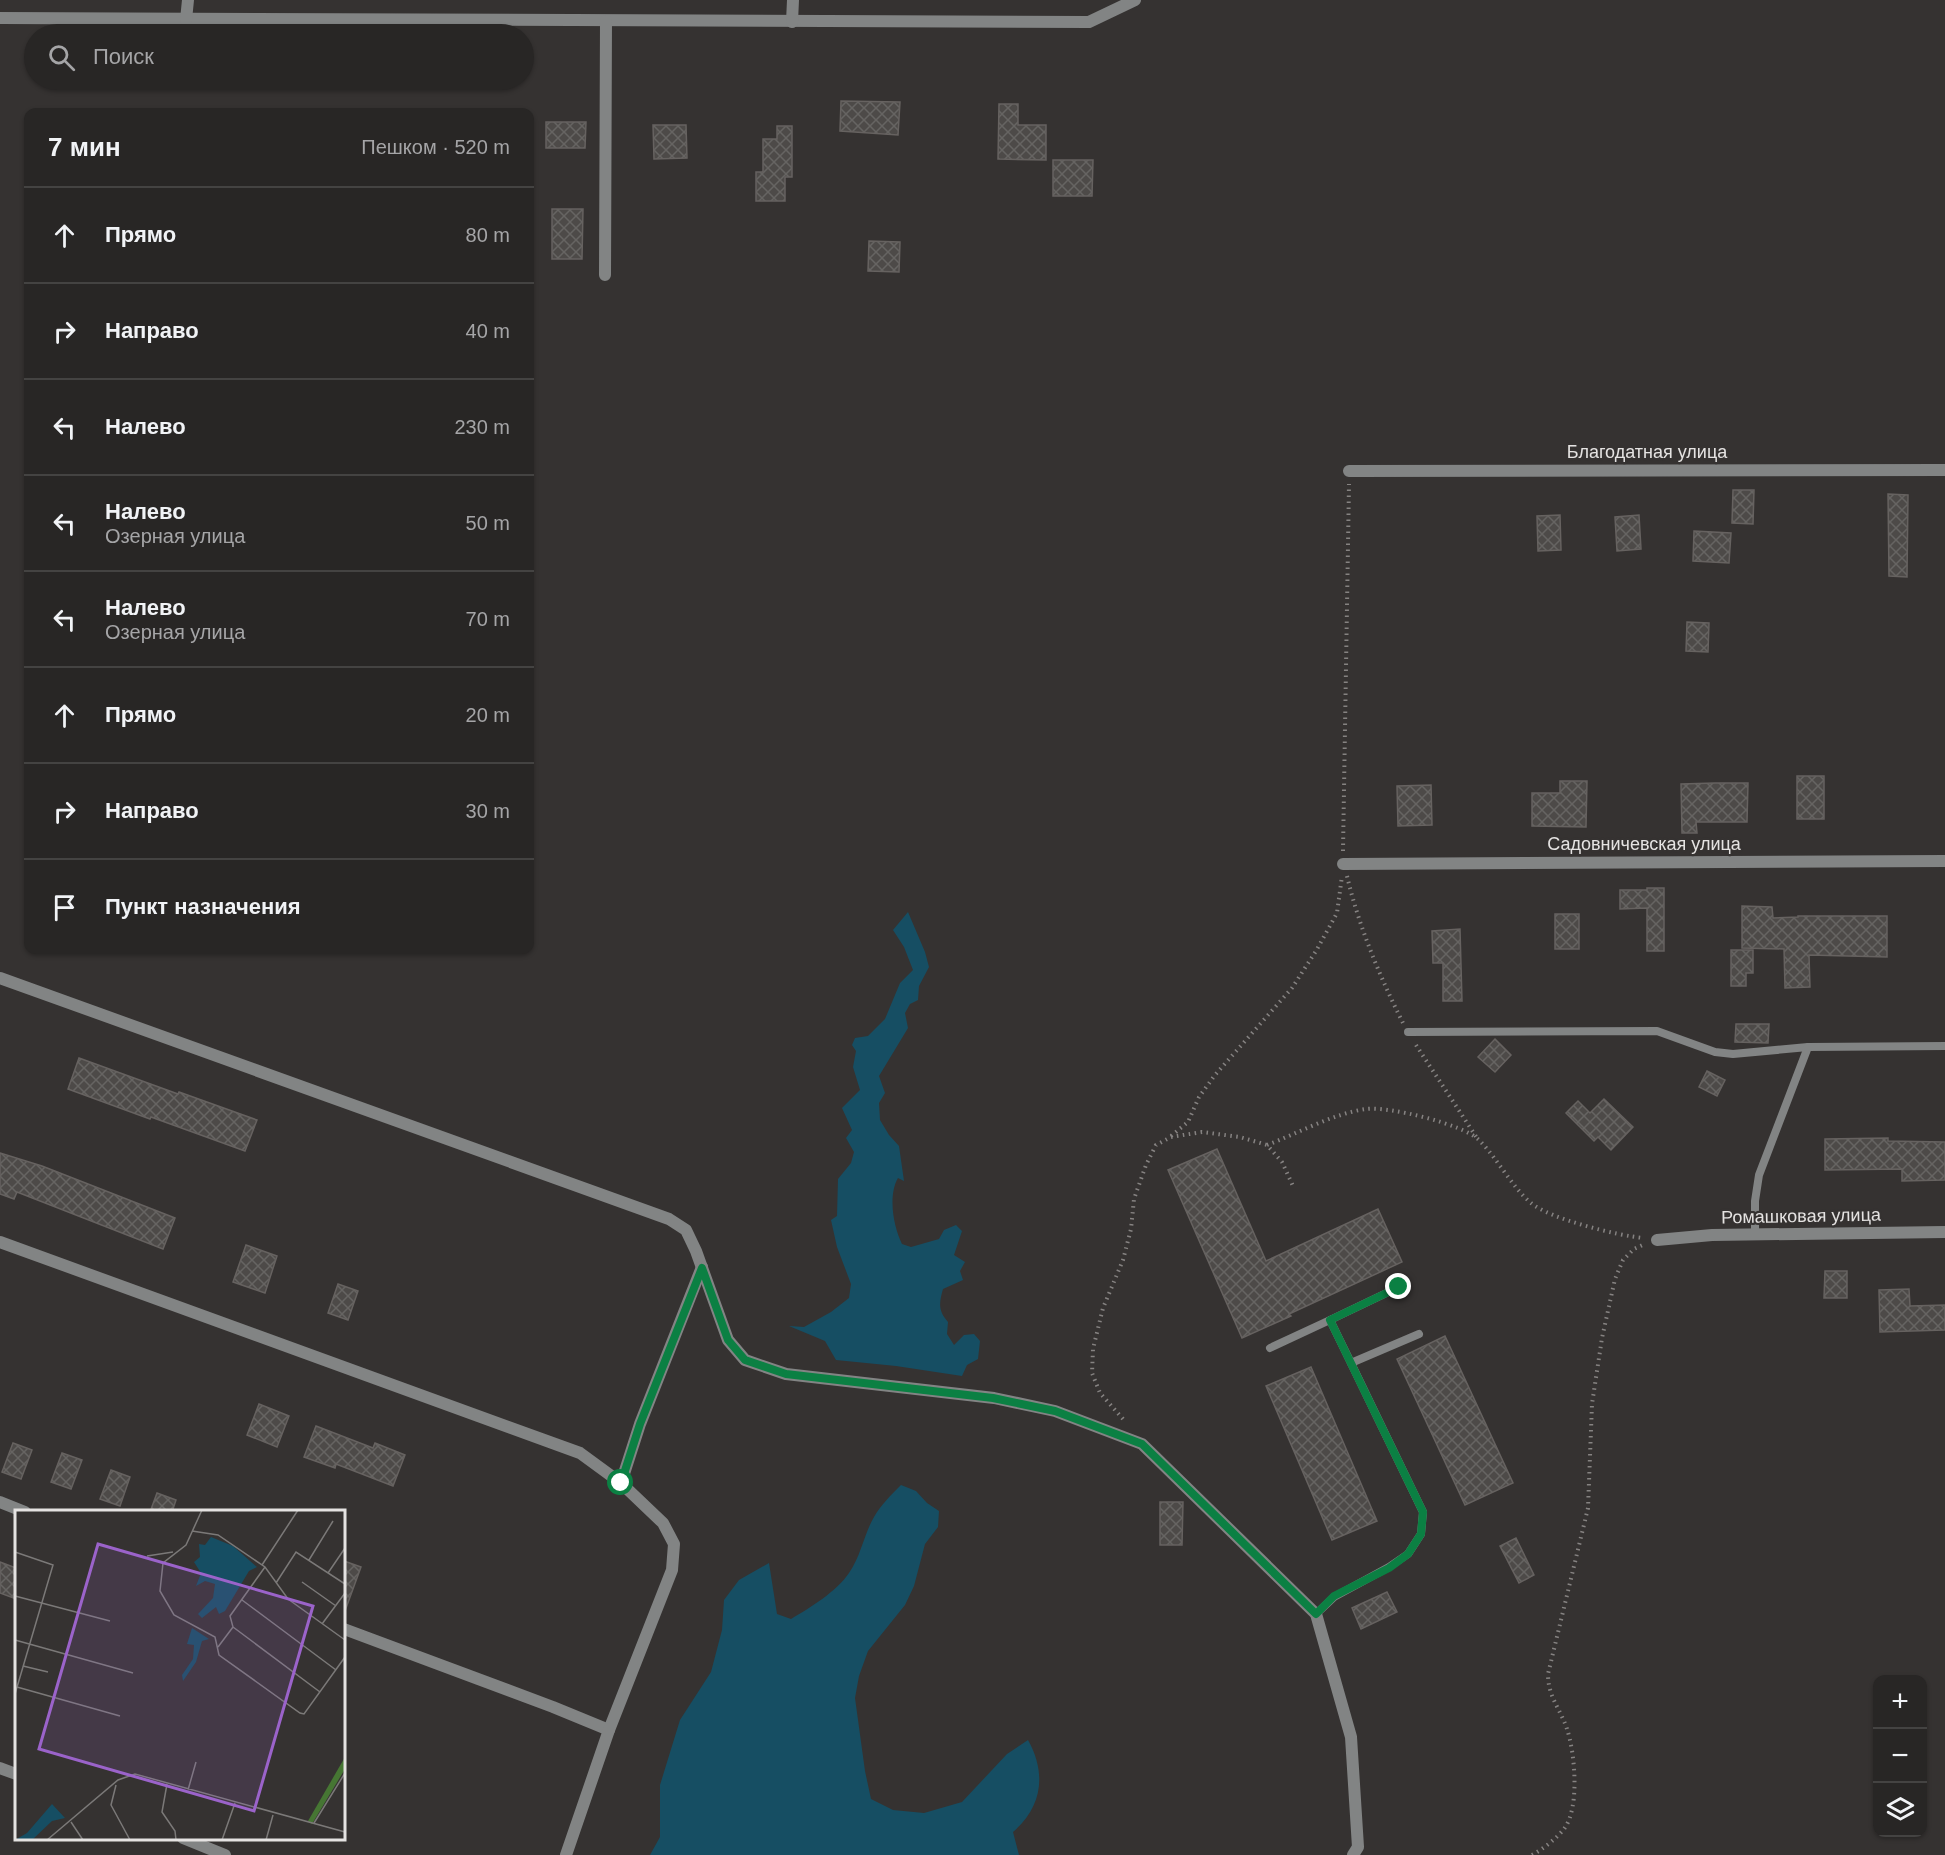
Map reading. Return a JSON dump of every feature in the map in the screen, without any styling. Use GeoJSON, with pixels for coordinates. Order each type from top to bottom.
{"type":"FeatureCollection","features":[{"type":"Feature","properties":{"kind":"street"},"geometry":{"type":"LineString","coordinates":[[186,20],[188,0]]}},
{"type":"Feature","properties":{"kind":"street"},"geometry":{"type":"LineString","coordinates":[[792,22],[793,0]]}},
{"type":"Feature","properties":{"kind":"street"},"geometry":{"type":"LineString","coordinates":[[0,18],[1089,22],[1134,0]]}},
{"type":"Feature","properties":{"kind":"street"},"geometry":{"type":"LineString","coordinates":[[605,275],[606,21]]}},
{"type":"Feature","properties":{"kind":"street","name":"Благодатная улица"},"geometry":{"type":"LineString","coordinates":[[1349,471],[1945,470]]}},
{"type":"Feature","properties":{"kind":"street","name":"Садовничевская улица"},"geometry":{"type":"LineString","coordinates":[[1343,864],[1945,861]]}},
{"type":"Feature","properties":{"kind":"street"},"geometry":{"type":"LineString","coordinates":[[0,978],[669,1219],[686,1230],[728,1340],[745,1360],[786,1374],[993,1398],[1055,1411],[1142,1444],[1316,1614],[1351,1737],[1358,1847],[1353,1855]]}},
{"type":"Feature","properties":{"kind":"street","name":"Ромашковая улица"},"geometry":{"type":"LineString","coordinates":[[1657,1240],[1712,1235],[1945,1232]]}},
{"type":"Feature","properties":{"kind":"street"},"geometry":{"type":"LineString","coordinates":[[0,1242],[580,1453],[621,1483],[663,1523],[674,1544],[672,1570],[609,1730],[566,1855]]}},
{"type":"Feature","properties":{"kind":"street"},"geometry":{"type":"LineString","coordinates":[[621,1483],[640,1424],[702,1268]]}},
{"type":"Feature","properties":{"kind":"street"},"geometry":{"type":"LineString","coordinates":[[0,1502],[20,1510]]}},
{"type":"Feature","properties":{"kind":"street"},"geometry":{"type":"LineString","coordinates":[[345,1629],[609,1730]]}},
{"type":"Feature","properties":{"kind":"street"},"geometry":{"type":"LineString","coordinates":[[0,1768],[15,1774]]}},
{"type":"Feature","properties":{"kind":"street"},"geometry":{"type":"LineString","coordinates":[[186,1840],[225,1855]]}},
{"type":"Feature","properties":{"kind":"lane"},"geometry":{"type":"LineString","coordinates":[[1408,1032],[1657,1031],[1715,1052],[1733,1054],[1808,1047],[1945,1046]]}},
{"type":"Feature","properties":{"kind":"lane"},"geometry":{"type":"LineString","coordinates":[[1755,1234],[1755,1202],[1759,1175],[1808,1047]]}},
{"type":"Feature","properties":{"kind":"lane"},"geometry":{"type":"LineString","coordinates":[[1270,1348],[1399,1287]]}},
{"type":"Feature","properties":{"kind":"lane"},"geometry":{"type":"LineString","coordinates":[[1316,1614],[1334,1596],[1389,1568],[1408,1554],[1421,1534],[1423,1512],[1330,1320]]}},
{"type":"Feature","properties":{"kind":"lane"},"geometry":{"type":"LineString","coordinates":[[1351,1363],[1419,1334]]}},
{"type":"Feature","properties":{"kind":"path"},"geometry":{"type":"LineString","coordinates":[[1124,1421],[1100,1393],[1092,1373],[1093,1349],[1103,1308],[1126,1250],[1134,1200],[1146,1165],[1156,1145],[1171,1137],[1188,1122],[1199,1097],[1215,1075],[1292,988],[1337,913],[1343,864],[1349,471]]}},
{"type":"Feature","properties":{"kind":"path"},"geometry":{"type":"LineString","coordinates":[[1343,864],[1351,894],[1385,986],[1408,1032],[1477,1138],[1531,1203],[1545,1211],[1620,1236],[1657,1240]]}},
{"type":"Feature","properties":{"kind":"path"},"geometry":{"type":"LineString","coordinates":[[1267,1145],[1332,1119],[1366,1109],[1396,1111],[1441,1122],[1477,1138]]}},
{"type":"Feature","properties":{"kind":"path"},"geometry":{"type":"LineString","coordinates":[[1171,1137],[1202,1131],[1240,1137],[1267,1145],[1282,1162],[1293,1186]]}},
{"type":"Feature","properties":{"kind":"path"},"geometry":{"type":"LineString","coordinates":[[1532,1855],[1565,1828],[1574,1807],[1574,1770],[1568,1732],[1548,1690],[1548,1674],[1588,1508],[1592,1404],[1602,1338],[1615,1279],[1623,1260],[1634,1249],[1657,1240]]}},
{"type":"Feature","properties":{"kind":"water"},"geometry":{"type":"Polygon","coordinates":[[[908,912],[929,967],[919,986],[918,1000],[910,1004],[905,1013],[908,1028],[879,1076],[885,1093],[879,1103],[880,1120],[899,1146],[904,1181],[898,1178],[892,1202],[894,1220],[902,1244],[911,1247],[939,1239],[944,1230],[956,1225],[962,1231],[954,1255],[965,1262],[960,1271],[963,1280],[943,1289],[940,1303],[942,1314],[948,1322],[947,1334],[954,1345],[964,1335],[974,1334],[980,1341],[978,1359],[967,1365],[962,1376],[836,1360],[825,1341],[789,1326],[804,1327],[831,1312],[849,1298],[851,1284],[837,1247],[831,1220],[837,1216],[838,1179],[851,1163],[854,1152],[846,1138],[852,1130],[842,1108],[860,1090],[853,1067],[856,1051],[852,1045],[855,1038],[868,1036],[885,1019],[900,983],[913,970],[904,947],[893,930],[908,912]]]}},
{"type":"Feature","properties":{"kind":"water"},"geometry":{"type":"Polygon","coordinates":[[[901,1485],[916,1491],[927,1503],[939,1511],[938,1527],[925,1544],[914,1586],[905,1605],[868,1651],[859,1676],[855,1698],[871,1799],[893,1810],[924,1813],[962,1802],[1007,1754],[1028,1740],[1038,1765],[1039,1777],[1036,1801],[1023,1822],[1013,1832],[1019,1855],[650,1855],[660,1837],[660,1785],[680,1720],[711,1672],[722,1630],[724,1600],[739,1580],[769,1563],[777,1614],[791,1619],[806,1610],[844,1580],[857,1559],[874,1517],[901,1485]]]}},
{"type":"Feature","properties":{"kind":"building"},"geometry":{"type":"Polygon","coordinates":[[[841,101],[900,102],[898,135],[840,131],[841,101]]]}},
{"type":"Feature","properties":{"kind":"building"},"geometry":{"type":"Polygon","coordinates":[[[999,104],[1018,104],[1018,125],[1046,125],[1046,160],[998,159],[999,104]]]}},
{"type":"Feature","properties":{"kind":"building"},"geometry":{"type":"Polygon","coordinates":[[[546,122],[586,122],[585,148],[546,148],[546,122]]]}},
{"type":"Feature","properties":{"kind":"building"},"geometry":{"type":"Polygon","coordinates":[[[653,125],[686,125],[687,158],[654,159],[653,125]]]}},
{"type":"Feature","properties":{"kind":"building"},"geometry":{"type":"Polygon","coordinates":[[[777,126],[792,126],[792,177],[785,177],[785,201],[756,201],[756,172],[763,172],[763,139],[777,139],[777,126]]]}},
{"type":"Feature","properties":{"kind":"building"},"geometry":{"type":"Polygon","coordinates":[[[1053,160],[1093,160],[1092,196],[1053,196],[1053,160]]]}},
{"type":"Feature","properties":{"kind":"building"},"geometry":{"type":"Polygon","coordinates":[[[552,209],[583,209],[582,259],[552,259],[552,209]]]}},
{"type":"Feature","properties":{"kind":"building"},"geometry":{"type":"Polygon","coordinates":[[[869,241],[900,242],[899,272],[868,271],[869,241]]]}},
{"type":"Feature","properties":{"kind":"building"},"geometry":{"type":"Polygon","coordinates":[[[1733,490],[1754,490],[1753,524],[1732,523],[1733,490]]]}},
{"type":"Feature","properties":{"kind":"building"},"geometry":{"type":"Polygon","coordinates":[[[1888,494],[1908,495],[1907,577],[1889,576],[1888,494]]]}},
{"type":"Feature","properties":{"kind":"building"},"geometry":{"type":"Polygon","coordinates":[[[1560,515],[1561,550],[1538,551],[1537,516],[1560,515]]]}},
{"type":"Feature","properties":{"kind":"building"},"geometry":{"type":"Polygon","coordinates":[[[1639,515],[1641,549],[1617,551],[1615,517],[1639,515]]]}},
{"type":"Feature","properties":{"kind":"building"},"geometry":{"type":"Polygon","coordinates":[[[1694,531],[1731,533],[1729,563],[1693,561],[1694,531]]]}},
{"type":"Feature","properties":{"kind":"building"},"geometry":{"type":"Polygon","coordinates":[[[1687,622],[1709,623],[1708,652],[1686,651],[1687,622]]]}},
{"type":"Feature","properties":{"kind":"building"},"geometry":{"type":"Polygon","coordinates":[[[1797,776],[1824,776],[1824,819],[1797,819],[1797,776]]]}},
{"type":"Feature","properties":{"kind":"building"},"geometry":{"type":"Polygon","coordinates":[[[1560,781],[1587,781],[1586,827],[1532,826],[1532,793],[1560,793],[1560,781]]]}},
{"type":"Feature","properties":{"kind":"building"},"geometry":{"type":"Polygon","coordinates":[[[1748,783],[1747,822],[1696,822],[1697,833],[1682,833],[1681,784],[1748,783]]]}},
{"type":"Feature","properties":{"kind":"building"},"geometry":{"type":"Polygon","coordinates":[[[1431,785],[1432,825],[1398,826],[1397,786],[1431,785]]]}},
{"type":"Feature","properties":{"kind":"building"},"geometry":{"type":"Polygon","coordinates":[[[1647,888],[1664,888],[1664,951],[1647,951],[1647,908],[1620,909],[1620,890],[1647,890],[1647,888]]]}},
{"type":"Feature","properties":{"kind":"building"},"geometry":{"type":"Polygon","coordinates":[[[1742,906],[1772,907],[1773,918],[1887,916],[1887,957],[1809,955],[1810,987],[1785,988],[1784,949],[1742,948],[1742,906]]]}},
{"type":"Feature","properties":{"kind":"building"},"geometry":{"type":"Polygon","coordinates":[[[1555,914],[1579,914],[1579,949],[1555,949],[1555,914]]]}},
{"type":"Feature","properties":{"kind":"building"},"geometry":{"type":"Polygon","coordinates":[[[1460,929],[1462,1001],[1443,1001],[1443,963],[1433,963],[1432,931],[1460,929]]]}},
{"type":"Feature","properties":{"kind":"building"},"geometry":{"type":"Polygon","coordinates":[[[1731,950],[1753,950],[1753,973],[1746,973],[1746,986],[1731,986],[1731,950]]]}},
{"type":"Feature","properties":{"kind":"building"},"geometry":{"type":"Polygon","coordinates":[[[1736,1024],[1769,1024],[1768,1043],[1735,1042],[1736,1024]]]}},
{"type":"Feature","properties":{"kind":"building"},"geometry":{"type":"Polygon","coordinates":[[[1495,1039],[1511,1055],[1495,1072],[1478,1057],[1495,1039]]]}},
{"type":"Feature","properties":{"kind":"building"},"geometry":{"type":"Polygon","coordinates":[[[79,1058],[257,1120],[245,1151],[68,1089],[79,1058]]]}},
{"type":"Feature","properties":{"kind":"building"},"geometry":{"type":"Polygon","coordinates":[[[1707,1071],[1725,1080],[1717,1096],[1699,1087],[1707,1071]]]}},
{"type":"Feature","properties":{"kind":"building"},"geometry":{"type":"Polygon","coordinates":[[[1604,1099],[1633,1127],[1611,1150],[1598,1137],[1594,1141],[1566,1113],[1578,1101],[1590,1113],[1604,1099]]]}},
{"type":"Feature","properties":{"kind":"building"},"geometry":{"type":"Polygon","coordinates":[[[1888,1138],[1888,1141],[1945,1142],[1945,1180],[1902,1181],[1902,1169],[1825,1170],[1825,1139],[1888,1138]]]}},
{"type":"Feature","properties":{"kind":"building"},"geometry":{"type":"Polygon","coordinates":[[[1217,1149],[1266,1261],[1378,1209],[1402,1262],[1242,1338],[1168,1170],[1217,1149]]]}},
{"type":"Feature","properties":{"kind":"building"},"geometry":{"type":"Polygon","coordinates":[[[0,1153],[42,1166],[175,1218],[163,1249],[17,1192],[14,1199],[0,1194],[0,1153]]]}},
{"type":"Feature","properties":{"kind":"building"},"geometry":{"type":"Polygon","coordinates":[[[246,1245],[277,1256],[265,1293],[233,1282],[246,1245]]]}},
{"type":"Feature","properties":{"kind":"building"},"geometry":{"type":"Polygon","coordinates":[[[1825,1271],[1847,1271],[1847,1298],[1824,1298],[1825,1271]]]}},
{"type":"Feature","properties":{"kind":"building"},"geometry":{"type":"Polygon","coordinates":[[[338,1284],[358,1291],[348,1320],[328,1313],[338,1284]]]}},
{"type":"Feature","properties":{"kind":"building"},"geometry":{"type":"Polygon","coordinates":[[[1909,1289],[1910,1306],[1945,1305],[1945,1330],[1880,1332],[1879,1290],[1909,1289]]]}},
{"type":"Feature","properties":{"kind":"building"},"geometry":{"type":"Polygon","coordinates":[[[1445,1336],[1513,1483],[1465,1505],[1397,1359],[1445,1336]]]}},
{"type":"Feature","properties":{"kind":"building"},"geometry":{"type":"Polygon","coordinates":[[[1311,1367],[1377,1521],[1332,1540],[1266,1386],[1311,1367]]]}},
{"type":"Feature","properties":{"kind":"building"},"geometry":{"type":"Polygon","coordinates":[[[259,1404],[289,1416],[277,1447],[247,1435],[259,1404]]]}},
{"type":"Feature","properties":{"kind":"building"},"geometry":{"type":"Polygon","coordinates":[[[316,1426],[373,1448],[375,1443],[405,1455],[393,1486],[336,1464],[335,1468],[304,1457],[316,1426]]]}},
{"type":"Feature","properties":{"kind":"building"},"geometry":{"type":"Polygon","coordinates":[[[13,1443],[32,1450],[21,1479],[2,1472],[13,1443]]]}},
{"type":"Feature","properties":{"kind":"building"},"geometry":{"type":"Polygon","coordinates":[[[62,1453],[82,1460],[71,1489],[51,1482],[62,1453]]]}},
{"type":"Feature","properties":{"kind":"building"},"geometry":{"type":"Polygon","coordinates":[[[111,1470],[130,1477],[120,1506],[100,1499],[111,1470]]]}},
{"type":"Feature","properties":{"kind":"building"},"geometry":{"type":"Polygon","coordinates":[[[157,1493],[176,1500],[173,1510],[151,1510],[157,1493]]]}},
{"type":"Feature","properties":{"kind":"building"},"geometry":{"type":"Polygon","coordinates":[[[1160,1502],[1183,1502],[1182,1545],[1160,1545],[1160,1502]]]}},
{"type":"Feature","properties":{"kind":"building"},"geometry":{"type":"Polygon","coordinates":[[[1516,1538],[1534,1575],[1519,1583],[1500,1546],[1516,1538]]]}},
{"type":"Feature","properties":{"kind":"building"},"geometry":{"type":"Polygon","coordinates":[[[345,1561],[361,1567],[345,1611],[345,1561]]]}},
{"type":"Feature","properties":{"kind":"building"},"geometry":{"type":"Polygon","coordinates":[[[0,1562],[15,1568],[15,1599],[0,1593],[0,1562]]]}},
{"type":"Feature","properties":{"kind":"building"},"geometry":{"type":"Polygon","coordinates":[[[1387,1592],[1397,1612],[1361,1629],[1352,1608],[1387,1592]]]}},
{"type":"Feature","properties":{"kind":"route"},"geometry":{"type":"LineString","coordinates":[[621,1483],[640,1424],[702,1268],[728,1340],[745,1360],[786,1374],[993,1398],[1055,1411],[1142,1444],[1316,1614],[1334,1596],[1389,1568],[1408,1554],[1421,1534],[1423,1512],[1330,1320],[1399,1287]]}}]}
